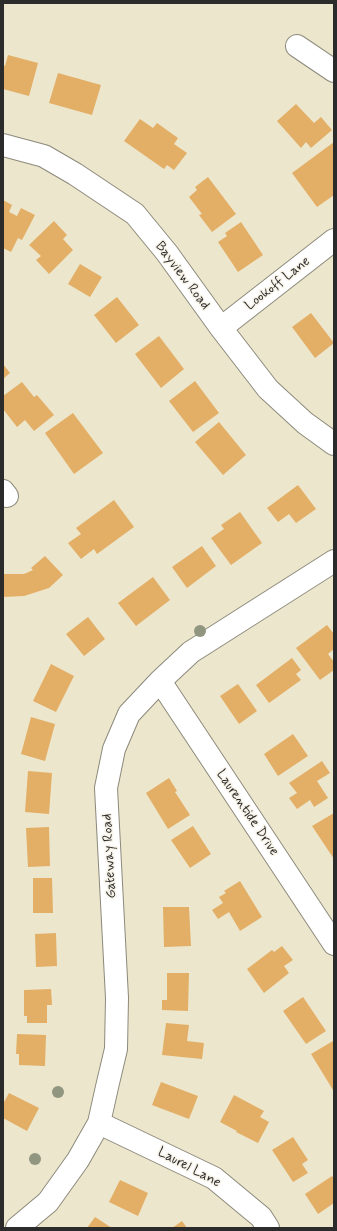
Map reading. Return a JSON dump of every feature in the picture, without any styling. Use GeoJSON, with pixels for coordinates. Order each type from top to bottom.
{"type":"FeatureCollection","features":[{"type":"Feature","properties":{"kind":"street"},"geometry":{"type":"LineString","coordinates":[[296,46],[334,71]]}},
{"type":"Feature","properties":{"kind":"street","name":"Bayview Road"},"geometry":{"type":"LineString","coordinates":[[3,145],[44,156],[75,174],[135,214],[167,253],[221,328],[268,389],[305,423],[334,444]]}},
{"type":"Feature","properties":{"kind":"street","name":"Lookoff Lane"},"geometry":{"type":"LineString","coordinates":[[221,328],[334,240]]}},
{"type":"Feature","properties":{"kind":"street","name":"Gateway Road"},"geometry":{"type":"LineString","coordinates":[[18,1228],[48,1202],[78,1160],[99,1123],[112,1064],[116,1041],[116,998],[106,788],[114,749],[129,714],[160,681],[191,652],[334,561]]}},
{"type":"Feature","properties":{"kind":"street","name":"Laurentide Drive"},"geometry":{"type":"LineString","coordinates":[[160,681],[334,944]]}},
{"type":"Feature","properties":{"kind":"street","name":"Laurel Lane"},"geometry":{"type":"LineString","coordinates":[[99,1123],[214,1178],[261,1217],[268,1228]]}},
{"type":"Feature","properties":{"kind":"building"},"geometry":{"type":"Polygon","coordinates":[[[8,55],[38,63],[29,96],[3,89],[3,65],[5,66],[8,55]]]}},
{"type":"Feature","properties":{"kind":"building"},"geometry":{"type":"Polygon","coordinates":[[[58,73],[101,85],[92,115],[49,103],[58,73]]]}},
{"type":"Feature","properties":{"kind":"building"},"geometry":{"type":"Polygon","coordinates":[[[296,104],[314,123],[321,117],[332,130],[311,148],[306,142],[301,148],[277,121],[296,104]]]}},
{"type":"Feature","properties":{"kind":"building"},"geometry":{"type":"Polygon","coordinates":[[[140,119],[153,128],[157,123],[178,138],[174,144],[187,153],[174,170],[167,165],[164,169],[124,141],[140,119]]]}},
{"type":"Feature","properties":{"kind":"building"},"geometry":{"type":"Polygon","coordinates":[[[334,142],[334,195],[317,207],[292,173],[334,142]]]}},
{"type":"Feature","properties":{"kind":"building"},"geometry":{"type":"Polygon","coordinates":[[[208,177],[236,214],[212,232],[199,215],[202,214],[189,197],[197,190],[195,187],[208,177]]]}},
{"type":"Feature","properties":{"kind":"building"},"geometry":{"type":"Polygon","coordinates":[[[3,200],[12,205],[9,212],[17,216],[21,208],[35,215],[22,240],[18,238],[11,252],[3,248],[3,200]]]}},
{"type":"Feature","properties":{"kind":"building"},"geometry":{"type":"Polygon","coordinates":[[[54,221],[67,235],[63,239],[73,250],[49,274],[36,260],[41,256],[29,245],[54,221]]]}},
{"type":"Feature","properties":{"kind":"building"},"geometry":{"type":"Polygon","coordinates":[[[241,222],[263,255],[238,272],[218,242],[227,236],[225,233],[241,222]]]}},
{"type":"Feature","properties":{"kind":"building"},"geometry":{"type":"Polygon","coordinates":[[[80,264],[102,277],[90,297],[68,284],[80,264]]]}},
{"type":"Feature","properties":{"kind":"building"},"geometry":{"type":"Polygon","coordinates":[[[117,297],[139,325],[116,343],[94,315],[117,297]]]}},
{"type":"Feature","properties":{"kind":"building"},"geometry":{"type":"Polygon","coordinates":[[[311,313],[334,343],[315,358],[292,327],[311,313]]]}},
{"type":"Feature","properties":{"kind":"building"},"geometry":{"type":"Polygon","coordinates":[[[159,336],[184,369],[161,388],[135,354],[159,336]]]}},
{"type":"Feature","properties":{"kind":"building"},"geometry":{"type":"Polygon","coordinates":[[[3,364],[10,373],[3,379],[3,364]]]}},
{"type":"Feature","properties":{"kind":"building"},"geometry":{"type":"Polygon","coordinates":[[[195,381],[219,413],[193,432],[169,401],[195,381]]]}},
{"type":"Feature","properties":{"kind":"building"},"geometry":{"type":"Polygon","coordinates":[[[22,382],[34,397],[37,395],[54,415],[34,431],[25,420],[17,427],[3,409],[3,396],[22,382]]]}},
{"type":"Feature","properties":{"kind":"building"},"geometry":{"type":"Polygon","coordinates":[[[73,413],[103,453],[74,474],[45,433],[73,413]]]}},
{"type":"Feature","properties":{"kind":"building"},"geometry":{"type":"Polygon","coordinates":[[[219,422],[246,455],[223,475],[195,442],[219,422]]]}},
{"type":"Feature","properties":{"kind":"building"},"geometry":{"type":"Polygon","coordinates":[[[298,485],[316,509],[296,523],[289,514],[278,522],[267,508],[298,485]]]}},
{"type":"Feature","properties":{"kind":"building"},"geometry":{"type":"Polygon","coordinates":[[[114,500],[134,527],[97,554],[94,549],[81,559],[68,543],[81,534],[76,528],[114,500]]]}},
{"type":"Feature","properties":{"kind":"building"},"geometry":{"type":"Polygon","coordinates":[[[240,512],[262,543],[231,565],[211,538],[224,529],[221,525],[240,512]]]}},
{"type":"Feature","properties":{"kind":"building"},"geometry":{"type":"Polygon","coordinates":[[[202,546],[216,566],[187,588],[172,567],[202,546]]]}},
{"type":"Feature","properties":{"kind":"building"},"geometry":{"type":"Polygon","coordinates":[[[45,556],[63,575],[49,588],[24,596],[3,597],[3,574],[24,574],[33,570],[31,568],[45,556]]]}},
{"type":"Feature","properties":{"kind":"building"},"geometry":{"type":"Polygon","coordinates":[[[153,577],[170,600],[136,626],[118,603],[153,577]]]}},
{"type":"Feature","properties":{"kind":"building"},"geometry":{"type":"Polygon","coordinates":[[[88,617],[105,639],[84,656],[66,634],[88,617]]]}},
{"type":"Feature","properties":{"kind":"building"},"geometry":{"type":"Polygon","coordinates":[[[327,625],[334,634],[334,649],[328,654],[334,662],[334,670],[320,680],[296,648],[327,625]]]}},
{"type":"Feature","properties":{"kind":"building"},"geometry":{"type":"Polygon","coordinates":[[[292,658],[301,670],[296,674],[301,680],[269,703],[256,685],[292,658]]]}},
{"type":"Feature","properties":{"kind":"building"},"geometry":{"type":"Polygon","coordinates":[[[51,664],[74,676],[56,712],[33,701],[51,664]]]}},
{"type":"Feature","properties":{"kind":"building"},"geometry":{"type":"Polygon","coordinates":[[[238,684],[257,711],[239,724],[220,696],[238,684]]]}},
{"type":"Feature","properties":{"kind":"building"},"geometry":{"type":"Polygon","coordinates":[[[31,717],[55,724],[45,761],[21,754],[31,717]]]}},
{"type":"Feature","properties":{"kind":"building"},"geometry":{"type":"Polygon","coordinates":[[[293,734],[308,756],[278,776],[264,754],[293,734]]]}},
{"type":"Feature","properties":{"kind":"building"},"geometry":{"type":"Polygon","coordinates":[[[322,761],[330,773],[317,781],[328,798],[314,807],[310,800],[297,809],[289,798],[297,793],[289,783],[322,761]]]}},
{"type":"Feature","properties":{"kind":"building"},"geometry":{"type":"Polygon","coordinates":[[[28,771],[52,773],[49,814],[25,812],[28,771]]]}},
{"type":"Feature","properties":{"kind":"building"},"geometry":{"type":"Polygon","coordinates":[[[169,778],[177,791],[175,792],[190,815],[168,829],[146,793],[169,778]]]}},
{"type":"Feature","properties":{"kind":"building"},"geometry":{"type":"Polygon","coordinates":[[[334,813],[334,859],[312,826],[334,813]]]}},
{"type":"Feature","properties":{"kind":"building"},"geometry":{"type":"Polygon","coordinates":[[[193,826],[211,854],[190,868],[171,840],[193,826]]]}},
{"type":"Feature","properties":{"kind":"building"},"geometry":{"type":"Polygon","coordinates":[[[49,827],[50,866],[28,867],[26,828],[49,827]]]}},
{"type":"Feature","properties":{"kind":"building"},"geometry":{"type":"Polygon","coordinates":[[[33,878],[52,878],[53,913],[33,913],[33,878]]]}},
{"type":"Feature","properties":{"kind":"building"},"geometry":{"type":"Polygon","coordinates":[[[240,881],[262,917],[240,931],[229,912],[218,919],[212,910],[223,903],[219,897],[226,893],[224,891],[240,881]]]}},
{"type":"Feature","properties":{"kind":"building"},"geometry":{"type":"Polygon","coordinates":[[[163,907],[189,907],[191,946],[164,947],[163,907]]]}},
{"type":"Feature","properties":{"kind":"building"},"geometry":{"type":"Polygon","coordinates":[[[56,933],[57,966],[36,967],[35,934],[56,933]]]}},
{"type":"Feature","properties":{"kind":"building"},"geometry":{"type":"Polygon","coordinates":[[[282,946],[293,960],[284,966],[289,973],[264,993],[247,969],[272,950],[274,952],[282,946]]]}},
{"type":"Feature","properties":{"kind":"building"},"geometry":{"type":"Polygon","coordinates":[[[167,973],[189,973],[188,1011],[162,1010],[162,1000],[167,1000],[167,973]]]}},
{"type":"Feature","properties":{"kind":"building"},"geometry":{"type":"Polygon","coordinates":[[[51,989],[52,1005],[47,1005],[47,1023],[27,1023],[27,1016],[24,1016],[24,990],[51,989]]]}},
{"type":"Feature","properties":{"kind":"building"},"geometry":{"type":"Polygon","coordinates":[[[303,997],[326,1031],[306,1044],[283,1011],[303,997]]]}},
{"type":"Feature","properties":{"kind":"building"},"geometry":{"type":"Polygon","coordinates":[[[166,1023],[189,1025],[187,1041],[204,1043],[202,1059],[162,1055],[166,1023]]]}},
{"type":"Feature","properties":{"kind":"building"},"geometry":{"type":"Polygon","coordinates":[[[17,1034],[46,1035],[45,1066],[19,1065],[19,1054],[16,1054],[17,1034]]]}},
{"type":"Feature","properties":{"kind":"building"},"geometry":{"type":"Polygon","coordinates":[[[333,1041],[334,1089],[333,1090],[311,1054],[333,1041]]]}},
{"type":"Feature","properties":{"kind":"building"},"geometry":{"type":"Polygon","coordinates":[[[161,1082],[198,1096],[189,1119],[152,1105],[161,1082]]]}},
{"type":"Feature","properties":{"kind":"building"},"geometry":{"type":"Polygon","coordinates":[[[9,1093],[39,1108],[27,1131],[3,1118],[3,1104],[9,1093]]]}},
{"type":"Feature","properties":{"kind":"building"},"geometry":{"type":"Polygon","coordinates":[[[234,1095],[264,1111],[260,1117],[269,1122],[258,1143],[220,1122],[234,1095]]]}},
{"type":"Feature","properties":{"kind":"building"},"geometry":{"type":"Polygon","coordinates":[[[293,1137],[308,1160],[302,1164],[308,1173],[293,1182],[272,1150],[293,1137]]]}},
{"type":"Feature","properties":{"kind":"building"},"geometry":{"type":"Polygon","coordinates":[[[332,1176],[334,1179],[334,1203],[318,1214],[305,1194],[332,1176]]]}},
{"type":"Feature","properties":{"kind":"building"},"geometry":{"type":"Polygon","coordinates":[[[120,1180],[148,1193],[138,1216],[109,1202],[120,1180]]]}},
{"type":"Feature","properties":{"kind":"building"},"geometry":{"type":"Polygon","coordinates":[[[95,1217],[112,1228],[87,1228],[95,1217]]]}},
{"type":"Feature","properties":{"kind":"building"},"geometry":{"type":"Polygon","coordinates":[[[182,1221],[187,1228],[172,1228],[182,1221]]]}}]}
